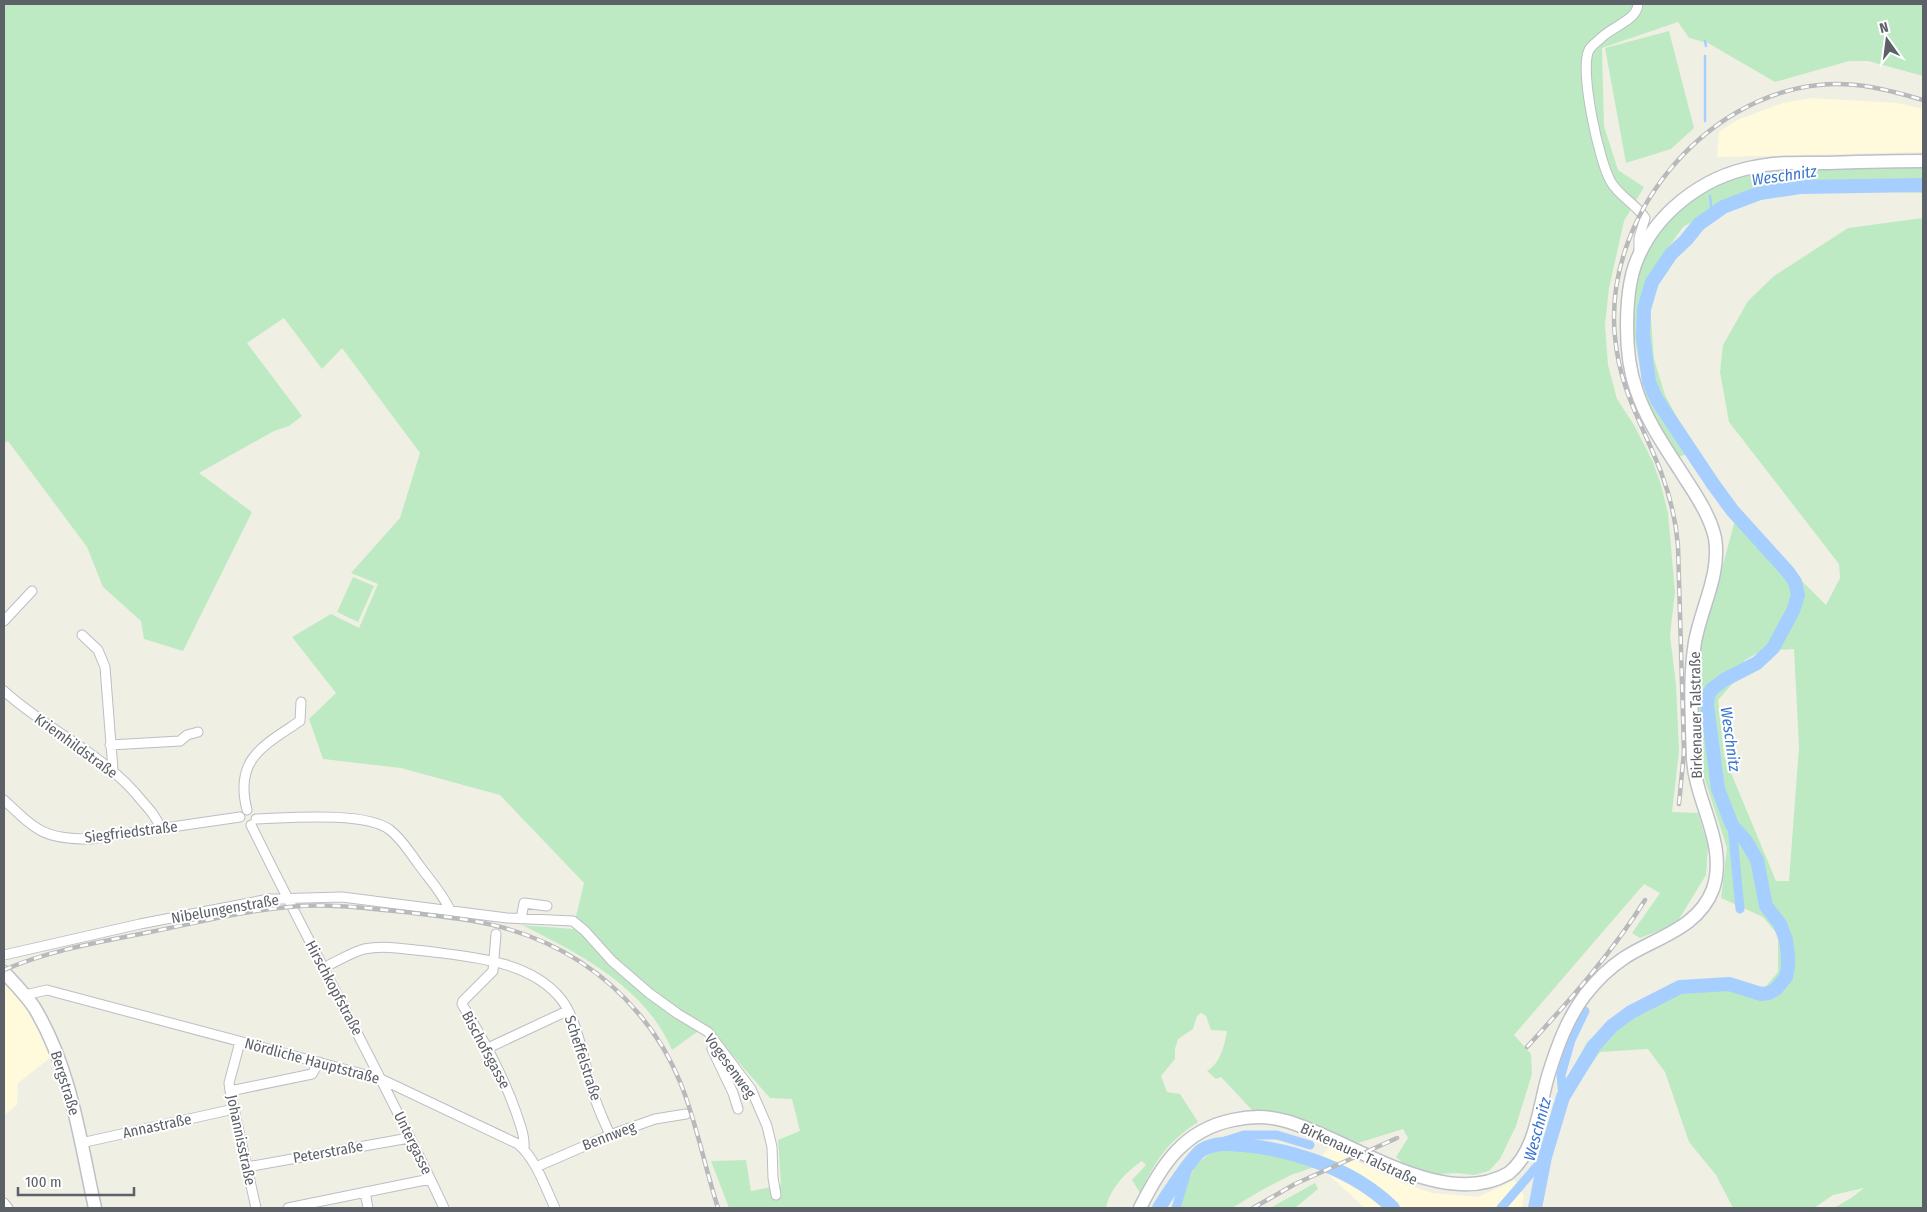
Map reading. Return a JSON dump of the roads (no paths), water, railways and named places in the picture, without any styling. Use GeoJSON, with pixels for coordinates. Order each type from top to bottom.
{"type":"FeatureCollection","features":[{"type":"Feature","properties":{"kind":"main road","name":"Birkenauer Talstraße"},"geometry":{"type":"LineString","coordinates":[[1140,1208],[1161,1168],[1184,1143],[1196,1134],[1213,1126],[1248,1117],[1278,1119],[1310,1129],[1409,1178],[1438,1188],[1467,1190],[1480,1188],[1496,1182],[1511,1172],[1525,1153],[1533,1135],[1559,1042],[1583,997],[1610,968],[1625,957],[1684,926],[1694,918],[1707,902],[1714,884],[1717,860],[1714,840],[1695,776],[1692,671],[1696,638],[1716,565],[1715,539],[1707,515],[1658,437],[1635,388],[1628,357],[1627,316],[1630,281],[1640,254],[1656,227],[1667,214],[1704,185],[1751,167],[1785,163],[1923,161]]}},
{"type":"Feature","properties":{"kind":"main road","name":"Bergstraße"},"geometry":{"type":"LineString","coordinates":[[4,972],[25,995],[50,1037],[66,1077],[95,1208]]}},
{"type":"Feature","properties":{"kind":"street"},"geometry":{"type":"LineString","coordinates":[[1638,4],[1638,8],[1633,16],[1602,36],[1589,51],[1586,72],[1597,147],[1611,182],[1646,218],[1639,238],[1640,254]]}},
{"type":"Feature","properties":{"kind":"street"},"geometry":{"type":"LineString","coordinates":[[4,621],[32,590]]}},
{"type":"Feature","properties":{"kind":"street"},"geometry":{"type":"LineString","coordinates":[[82,635],[98,650],[105,667],[113,770]]}},
{"type":"Feature","properties":{"kind":"street","name":"Kriemhildstraße"},"geometry":{"type":"LineString","coordinates":[[4,691],[20,705],[113,770],[158,820],[161,830]]}},
{"type":"Feature","properties":{"kind":"street"},"geometry":{"type":"LineString","coordinates":[[247,810],[243,795],[244,775],[254,756],[271,740],[300,722],[302,702]]}},
{"type":"Feature","properties":{"kind":"street"},"geometry":{"type":"LineString","coordinates":[[110,745],[180,741],[187,735],[198,732]]}},
{"type":"Feature","properties":{"kind":"street","name":"Siegfriedstraße"},"geometry":{"type":"LineString","coordinates":[[4,800],[30,825],[47,834],[68,839],[89,839],[161,830],[240,817]]}},
{"type":"Feature","properties":{"kind":"street"},"geometry":{"type":"LineString","coordinates":[[254,822],[255,814],[252,810],[247,810],[241,814],[240,817],[245,825],[254,822],[335,816],[371,822],[388,828],[398,837],[444,898],[450,910]]}},
{"type":"Feature","properties":{"kind":"street","name":"Hirschkopfstraße"},"geometry":{"type":"LineString","coordinates":[[254,822],[287,898],[381,1079]]}},
{"type":"Feature","properties":{"kind":"street","name":"Nibelungenstraße"},"geometry":{"type":"LineString","coordinates":[[4,955],[140,924],[269,899],[287,898],[342,897],[521,920],[573,922],[585,931]]}},
{"type":"Feature","properties":{"kind":"street"},"geometry":{"type":"LineString","coordinates":[[521,920],[524,903],[548,906]]}},
{"type":"Feature","properties":{"kind":"street","name":"Vogesenweg"},"geometry":{"type":"LineString","coordinates":[[585,931],[612,961],[649,993],[678,1014],[708,1032],[751,1089],[767,1126],[772,1146],[773,1178],[776,1195]]}},
{"type":"Feature","properties":{"kind":"street"},"geometry":{"type":"LineString","coordinates":[[494,961],[496,934]]}},
{"type":"Feature","properties":{"kind":"street","name":"Scheffelstraße"},"geometry":{"type":"LineString","coordinates":[[323,968],[365,949],[384,947],[483,958],[508,966],[535,978],[552,989],[562,1000],[577,1035],[593,1093],[610,1135]]}},
{"type":"Feature","properties":{"kind":"street","name":"Bischofsgasse"},"geometry":{"type":"LineString","coordinates":[[494,961],[493,971],[462,1001],[462,1004],[488,1048],[509,1094],[525,1138],[524,1149]]}},
{"type":"Feature","properties":{"kind":"street","name":"Nördliche Hauptstraße"},"geometry":{"type":"LineString","coordinates":[[25,995],[46,990],[381,1079],[518,1144],[524,1149],[536,1167],[555,1208]]}},
{"type":"Feature","properties":{"kind":"street"},"geometry":{"type":"LineString","coordinates":[[488,1048],[567,1011]]}},
{"type":"Feature","properties":{"kind":"street","name":"Johannisstraße"},"geometry":{"type":"LineString","coordinates":[[240,1042],[229,1084],[256,1208]]}},
{"type":"Feature","properties":{"kind":"street"},"geometry":{"type":"LineString","coordinates":[[715,1043],[712,1048],[733,1093],[738,1109]]}},
{"type":"Feature","properties":{"kind":"street"},"geometry":{"type":"LineString","coordinates":[[230,1091],[312,1074],[319,1062]]}},
{"type":"Feature","properties":{"kind":"street","name":"Untergasse"},"geometry":{"type":"LineString","coordinates":[[381,1079],[444,1208]]}},
{"type":"Feature","properties":{"kind":"street","name":"Annastraße"},"geometry":{"type":"LineString","coordinates":[[81,1143],[234,1109]]}},
{"type":"Feature","properties":{"kind":"street","name":"Bennweg"},"geometry":{"type":"LineString","coordinates":[[536,1167],[610,1135],[655,1119],[686,1114]]}},
{"type":"Feature","properties":{"kind":"street","name":"Peterstraße"},"geometry":{"type":"LineString","coordinates":[[247,1167],[409,1138]]}},
{"type":"Feature","properties":{"kind":"street"},"geometry":{"type":"LineString","coordinates":[[288,1208],[430,1179]]}},
{"type":"Feature","properties":{"kind":"street"},"geometry":{"type":"LineString","coordinates":[[365,1192],[368,1208]]}},
{"type":"Feature","properties":{"kind":"waterway"},"geometry":{"type":"LineString","coordinates":[[1705,41],[1706,46]]}},
{"type":"Feature","properties":{"kind":"waterway"},"geometry":{"type":"LineString","coordinates":[[1705,56],[1705,121]]}},
{"type":"Feature","properties":{"kind":"waterway","name":"Weschnitz"},"geometry":{"type":"LineString","coordinates":[[1535,1208],[1545,1157],[1563,1097],[1594,1046],[1612,1026],[1631,1012],[1680,987],[1729,984],[1761,994],[1769,993],[1776,989],[1786,977],[1788,967],[1786,940],[1780,924],[1766,906],[1757,860],[1746,841],[1732,825],[1718,789],[1707,705],[1708,695],[1712,689],[1724,680],[1757,663],[1773,648],[1793,611],[1798,595],[1795,582],[1788,572],[1732,510],[1657,400],[1649,382],[1643,336],[1644,309],[1652,282],[1671,254],[1699,224],[1723,207],[1760,193],[1800,187],[1923,185]]}},
{"type":"Feature","properties":{"kind":"waterway"},"geometry":{"type":"LineString","coordinates":[[1710,196],[1712,214]]}},
{"type":"Feature","properties":{"kind":"waterway"},"geometry":{"type":"LineString","coordinates":[[1732,825],[1740,909]]}},
{"type":"Feature","properties":{"kind":"waterway"},"geometry":{"type":"LineString","coordinates":[[1563,1097],[1561,1075],[1571,1040],[1585,1011]]}},
{"type":"Feature","properties":{"kind":"waterway"},"geometry":{"type":"LineString","coordinates":[[1218,1143],[1244,1135],[1277,1135],[1310,1145]]}},
{"type":"Feature","properties":{"kind":"waterway","name":"Weschnitz"},"geometry":{"type":"LineString","coordinates":[[1159,1208],[1198,1153],[1212,1146],[1227,1144],[1283,1152],[1323,1164],[1361,1183],[1393,1208]]}},
{"type":"Feature","properties":{"kind":"waterway"},"geometry":{"type":"LineString","coordinates":[[1501,1208],[1545,1157]]}},
{"type":"Feature","properties":{"kind":"waterway"},"geometry":{"type":"LineString","coordinates":[[1176,1208],[1189,1165]]}},
{"type":"Feature","properties":{"kind":"railway"},"geometry":{"type":"LineString","coordinates":[[1679,804],[1684,752],[1678,546],[1672,508],[1664,481],[1627,391],[1618,356],[1615,337],[1615,293],[1625,250],[1643,209],[1668,172],[1699,139],[1736,113],[1776,94],[1832,84],[1859,85],[1923,100]]}},
{"type":"Feature","properties":{"kind":"railway"},"geometry":{"type":"LineString","coordinates":[[1527,1047],[1604,958],[1645,900]]}},
{"type":"Feature","properties":{"kind":"railway"},"geometry":{"type":"LineString","coordinates":[[4,970],[39,957],[94,943],[236,914],[304,906],[347,906],[390,910],[463,919],[517,932],[556,948],[592,970],[624,997],[655,1036],[669,1059],[689,1106],[718,1208]]}},
{"type":"Feature","properties":{"kind":"railway"},"geometry":{"type":"LineString","coordinates":[[1253,1208],[1295,1184],[1397,1138]]}}]}
